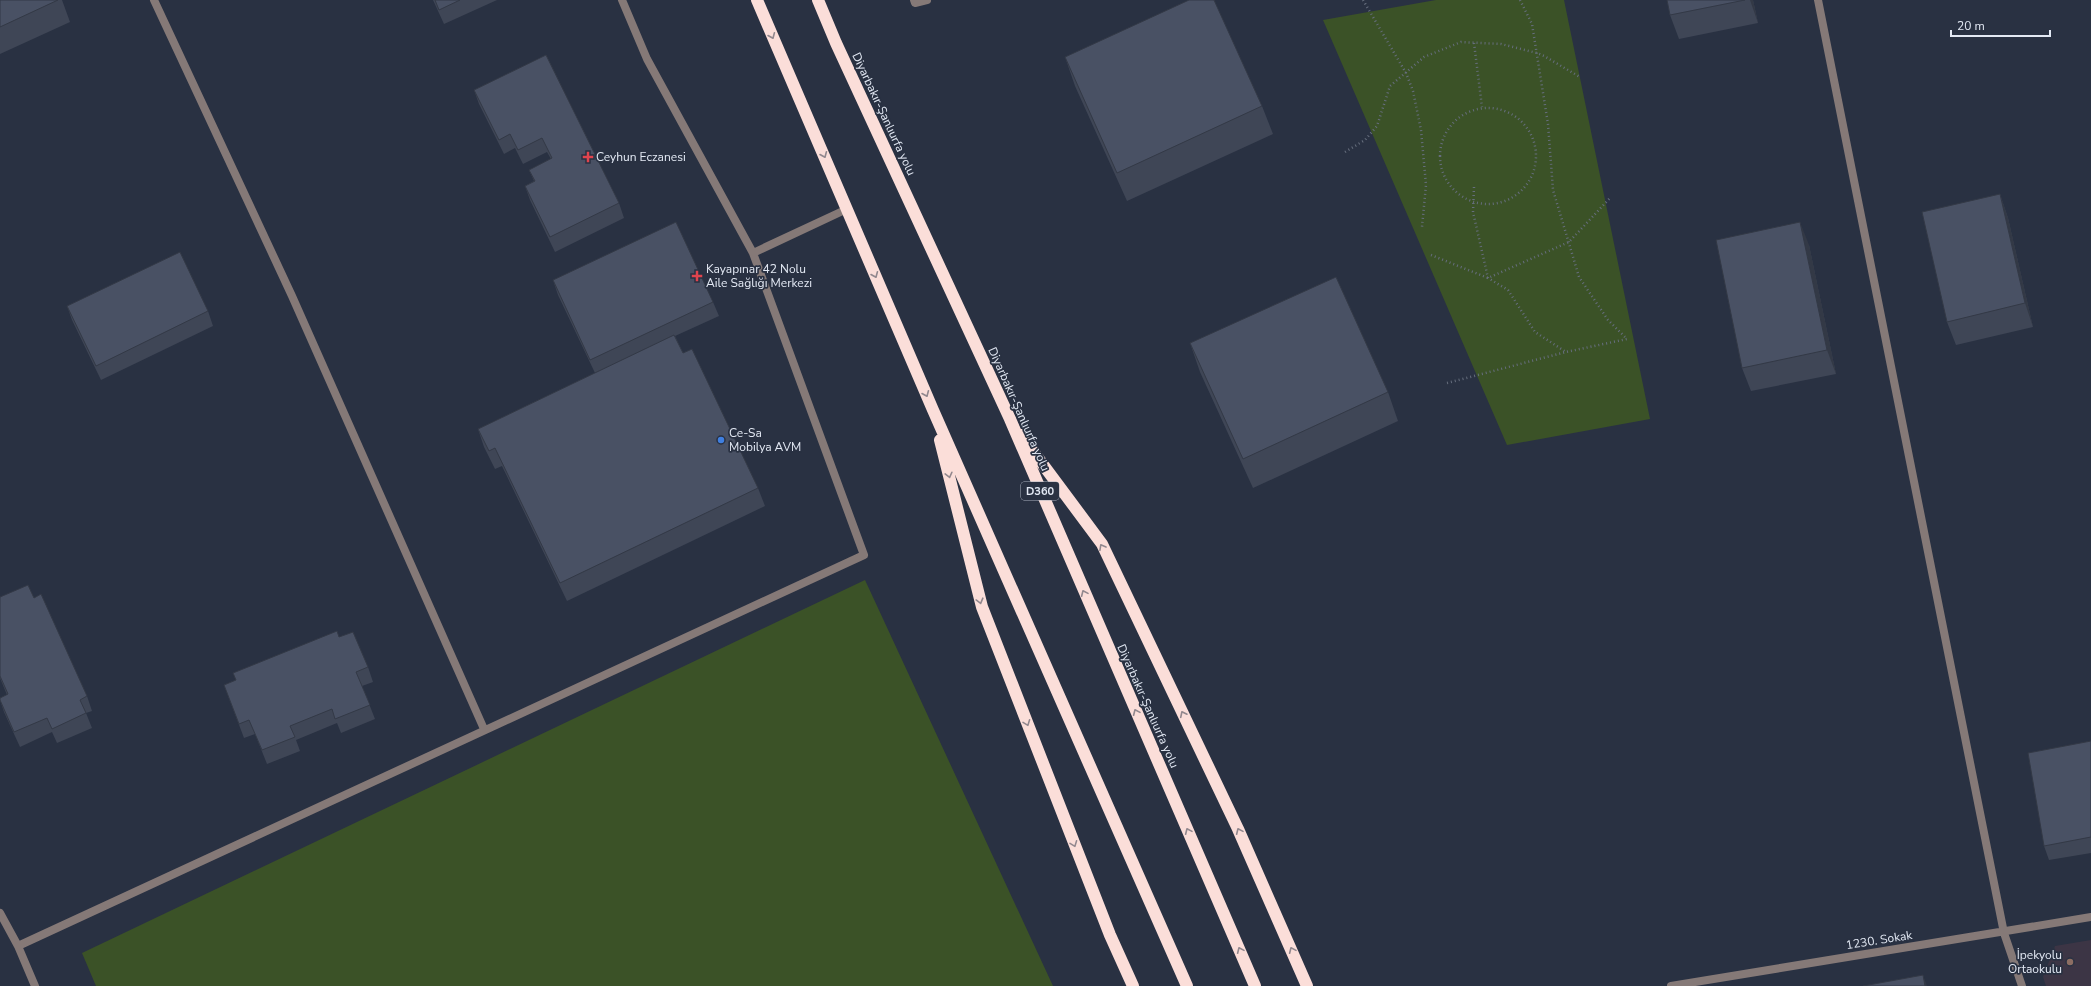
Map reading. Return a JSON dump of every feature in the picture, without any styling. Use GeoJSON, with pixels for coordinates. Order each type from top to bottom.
{"type":"FeatureCollection","features":[{"type":"Feature","properties":{"kind":"highway"},"geometry":{"type":"LineString","coordinates":[[757,0],[933,410],[1187,986]]}},
{"type":"Feature","properties":{"kind":"highway","name":"Diyarbakır-Şanlıurfa yolu"},"geometry":{"type":"LineString","coordinates":[[818,0],[836,43],[1010,419],[1255,986]]}},
{"type":"Feature","properties":{"kind":"highway"},"geometry":{"type":"LineString","coordinates":[[933,410],[982,607],[1110,935],[1133,986]]}},
{"type":"Feature","properties":{"kind":"highway"},"geometry":{"type":"LineString","coordinates":[[1010,419],[1102,544],[1238,828],[1307,986]]}},
{"type":"Feature","properties":{"kind":"street"},"geometry":{"type":"LineString","coordinates":[[154,0],[292,296],[484,729]]}},
{"type":"Feature","properties":{"kind":"street"},"geometry":{"type":"LineString","coordinates":[[18,946],[484,729],[864,555],[753,253],[647,59],[622,0]]}},
{"type":"Feature","properties":{"kind":"street"},"geometry":{"type":"LineString","coordinates":[[914,0],[915,3],[927,0]]}},
{"type":"Feature","properties":{"kind":"street"},"geometry":{"type":"LineString","coordinates":[[1818,0],[2004,933],[2022,986]]}},
{"type":"Feature","properties":{"kind":"street"},"geometry":{"type":"LineString","coordinates":[[753,253],[847,210]]}},
{"type":"Feature","properties":{"kind":"street"},"geometry":{"type":"LineString","coordinates":[[0,913],[18,946],[35,986]]}},
{"type":"Feature","properties":{"kind":"street","name":"1230. Sokak"},"geometry":{"type":"LineString","coordinates":[[1671,986],[2004,933],[2091,917]]}},
{"type":"Feature","properties":{"kind":"path"},"geometry":{"type":"LineString","coordinates":[[1363,0],[1406,73],[1413,91],[1421,130],[1426,185],[1422,227]]}},
{"type":"Feature","properties":{"kind":"path"},"geometry":{"type":"LineString","coordinates":[[1447,383],[1566,352],[1627,339],[1608,320],[1579,277],[1570,242],[1553,190],[1548,124],[1532,24],[1520,0]]}},
{"type":"Feature","properties":{"kind":"path"},"geometry":{"type":"LineString","coordinates":[[1345,152],[1365,140],[1377,126],[1390,86],[1424,57],[1461,42],[1501,44],[1537,53],[1580,77]]}},
{"type":"Feature","properties":{"kind":"path"},"geometry":{"type":"LineString","coordinates":[[1474,43],[1482,107]]}},
{"type":"Feature","properties":{"kind":"path"},"geometry":{"type":"LineString","coordinates":[[1482,107],[1498,108],[1518,118],[1526,125],[1534,139],[1537,155],[1534,171],[1529,181],[1515,196],[1501,203],[1485,205],[1473,202],[1456,193],[1445,180],[1440,166],[1439,149],[1444,134],[1454,121],[1467,112],[1482,107]]}},
{"type":"Feature","properties":{"kind":"path"},"geometry":{"type":"LineString","coordinates":[[1474,187],[1473,212],[1488,278]]}},
{"type":"Feature","properties":{"kind":"path"},"geometry":{"type":"LineString","coordinates":[[1488,278],[1570,242],[1610,198]]}},
{"type":"Feature","properties":{"kind":"path"},"geometry":{"type":"LineString","coordinates":[[1431,255],[1488,278],[1508,290],[1535,332],[1566,352]]}},
{"type":"Feature","properties":{"kind":"shaded area","name":"İpekyolu Ortaokulu"},"geometry":{"type":"Polygon","coordinates":[[[2091,940],[2091,986],[2046,986],[2043,977],[2055,946],[2091,940]]]}},
{"type":"Feature","properties":{"kind":"green space"},"geometry":{"type":"Polygon","coordinates":[[[1436,0],[1564,0],[1650,419],[1507,445],[1323,20],[1436,0]]]}},
{"type":"Feature","properties":{"kind":"green space"},"geometry":{"type":"Polygon","coordinates":[[[865,580],[1053,986],[96,986],[82,953],[865,580]]]}},
{"type":"Feature","properties":{"kind":"building"},"geometry":{"type":"Polygon","coordinates":[[[0,0],[58,0],[0,27],[0,0]]]}},
{"type":"Feature","properties":{"kind":"building"},"geometry":{"type":"Polygon","coordinates":[[[435,0],[460,0],[439,10],[435,0]]]}},
{"type":"Feature","properties":{"kind":"building"},"geometry":{"type":"Polygon","coordinates":[[[1189,0],[1214,0],[1262,106],[1117,173],[1065,57],[1189,0]]]}},
{"type":"Feature","properties":{"kind":"building"},"geometry":{"type":"Polygon","coordinates":[[[1667,0],[1745,0],[1670,15],[1667,0]]]}},
{"type":"Feature","properties":{"kind":"building"},"geometry":{"type":"Polygon","coordinates":[[[546,55],[619,203],[550,237],[525,186],[535,181],[529,170],[552,158],[542,138],[518,150],[510,134],[499,140],[474,90],[546,55]]]}},
{"type":"Feature","properties":{"kind":"building"},"geometry":{"type":"Polygon","coordinates":[[[2000,194],[2025,303],[1947,322],[1922,212],[2000,194]]]}},
{"type":"Feature","properties":{"kind":"building"},"geometry":{"type":"Polygon","coordinates":[[[676,222],[713,302],[590,360],[553,280],[676,222]]]}},
{"type":"Feature","properties":{"kind":"building"},"geometry":{"type":"Polygon","coordinates":[[[1800,222],[1827,350],[1742,368],[1716,240],[1800,222]]]}},
{"type":"Feature","properties":{"kind":"building"},"geometry":{"type":"Polygon","coordinates":[[[180,252],[208,311],[96,366],[67,306],[180,252]]]}},
{"type":"Feature","properties":{"kind":"building"},"geometry":{"type":"Polygon","coordinates":[[[1336,277],[1388,392],[1243,459],[1190,343],[1336,277]]]}},
{"type":"Feature","properties":{"kind":"building"},"geometry":{"type":"Polygon","coordinates":[[[674,335],[683,353],[692,349],[758,488],[560,583],[495,448],[489,451],[478,429],[674,335]]]}},
{"type":"Feature","properties":{"kind":"building"},"geometry":{"type":"Polygon","coordinates":[[[28,585],[34,598],[41,594],[87,696],[80,700],[86,713],[52,729],[47,718],[14,732],[0,700],[0,698],[8,694],[0,676],[0,597],[28,585]]]}},
{"type":"Feature","properties":{"kind":"building"},"geometry":{"type":"Polygon","coordinates":[[[337,631],[339,637],[353,632],[368,667],[356,672],[370,705],[335,719],[332,709],[290,726],[295,737],[262,750],[249,720],[239,724],[224,685],[236,680],[233,673],[337,631]]]}},
{"type":"Feature","properties":{"kind":"building"},"geometry":{"type":"Polygon","coordinates":[[[2091,741],[2091,837],[2044,846],[2028,753],[2091,741]]]}},
{"type":"Feature","properties":{"kind":"building"},"geometry":{"type":"Polygon","coordinates":[[[1923,975],[1925,986],[1863,986],[1923,975]]]}},
{"type":"Feature","properties":{"kind":"place","name":"Ceyhun Eczanesi"},"geometry":{"type":"Point","coordinates":[588,157]}},
{"type":"Feature","properties":{"kind":"place","name":"Kayapınar 42 Nolu Aile Sağlığı Merkezi"},"geometry":{"type":"Point","coordinates":[697,276]}},
{"type":"Feature","properties":{"kind":"place","name":"Ce-Sa Mobilya AVM"},"geometry":{"type":"Point","coordinates":[721,440]}},
{"type":"Feature","properties":{"kind":"place","name":"İpekyolu Ortaokulu"},"geometry":{"type":"Point","coordinates":[2070,962]}}]}
